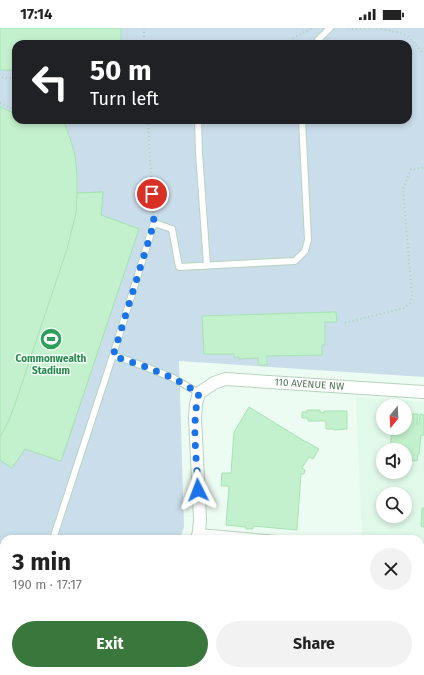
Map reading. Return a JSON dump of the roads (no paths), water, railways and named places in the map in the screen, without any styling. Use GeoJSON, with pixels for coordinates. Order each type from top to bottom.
{"type":"FeatureCollection","features":[{"type":"Feature","properties":{"kind":"street","name":"110 AVENUE NW"},"geometry":{"type":"LineString","coordinates":[[199,393],[214,382],[225,379],[424,392]]}},
{"type":"Feature","properties":{"kind":"street"},"geometry":{"type":"LineString","coordinates":[[198,535],[200,519],[195,418],[196,404],[199,393]]}},
{"type":"Feature","properties":{"kind":"lane"},"geometry":{"type":"LineString","coordinates":[[318,40],[330,28]]}},
{"type":"Feature","properties":{"kind":"lane"},"geometry":{"type":"LineString","coordinates":[[198,124],[206,265]]}},
{"type":"Feature","properties":{"kind":"lane"},"geometry":{"type":"LineString","coordinates":[[54,535],[113,356],[154,223],[172,229],[179,267],[295,261],[305,251],[308,240],[302,124]]}},
{"type":"Feature","properties":{"kind":"lane"},"geometry":{"type":"LineString","coordinates":[[113,356],[173,378],[199,393]]}},
{"type":"Feature","properties":{"kind":"place","name":"Commonwealth Stadium"},"geometry":{"type":"Point","coordinates":[51,339]}}]}
